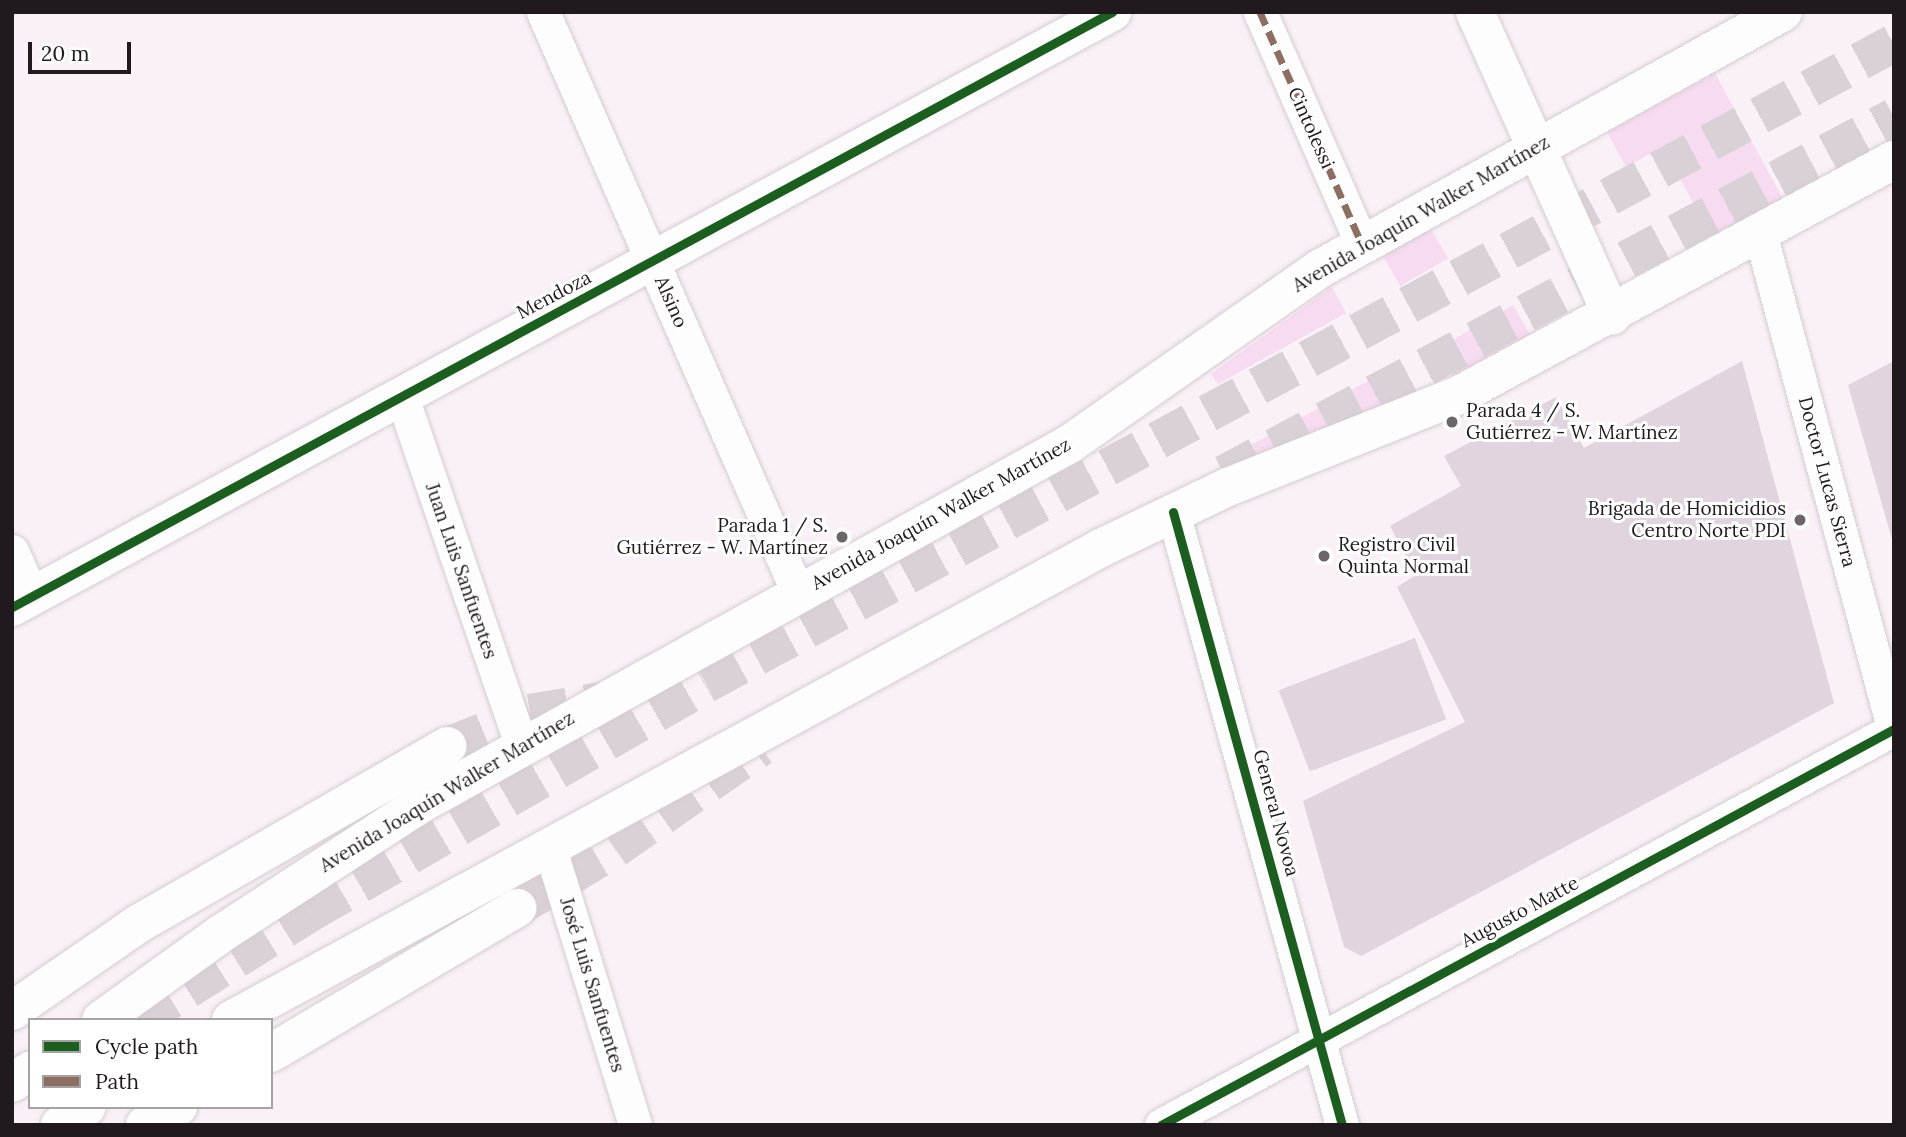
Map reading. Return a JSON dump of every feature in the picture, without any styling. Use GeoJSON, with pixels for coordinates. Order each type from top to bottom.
{"type":"FeatureCollection","features":[{"type":"Feature","properties":{"kind":"main road","name":"Mendoza"},"geometry":{"type":"LineString","coordinates":[[22,601],[1112,12]]}},
{"type":"Feature","properties":{"kind":"main road"},"geometry":{"type":"LineString","coordinates":[[1475,12],[1612,315]]}},
{"type":"Feature","properties":{"kind":"main road","name":"Avenida Joaquín Walker Martínez"},"geometry":{"type":"LineString","coordinates":[[104,1018],[233,926],[521,745],[1082,436],[1362,244],[1783,12]]}},
{"type":"Feature","properties":{"kind":"main road"},"geometry":{"type":"LineString","coordinates":[[235,1018],[549,845],[1173,512],[1412,418],[1612,315],[1894,160]]}},
{"type":"Feature","properties":{"kind":"main road"},"geometry":{"type":"LineString","coordinates":[[12,1011],[138,924],[448,746]]}},
{"type":"Feature","properties":{"kind":"main road"},"geometry":{"type":"LineString","coordinates":[[273,1052],[517,908]]}},
{"type":"Feature","properties":{"kind":"main road"},"geometry":{"type":"LineString","coordinates":[[12,1083],[28,1072]]}},
{"type":"Feature","properties":{"kind":"main road"},"geometry":{"type":"LineString","coordinates":[[60,1125],[84,1109]]}},
{"type":"Feature","properties":{"kind":"main road"},"geometry":{"type":"LineString","coordinates":[[145,1125],[174,1109]]}},
{"type":"Feature","properties":{"kind":"street","name":"Alsino"},"geometry":{"type":"LineString","coordinates":[[543,12],[798,593]]}},
{"type":"Feature","properties":{"kind":"street","name":"Cintolessi"},"geometry":{"type":"LineString","coordinates":[[1260,12],[1362,244]]}},
{"type":"Feature","properties":{"kind":"street","name":"Doctor Lucas Sierra"},"geometry":{"type":"LineString","coordinates":[[1760,233],[1894,730]]}},
{"type":"Feature","properties":{"kind":"street","name":"Juan Luis Sanfuentes"},"geometry":{"type":"LineString","coordinates":[[402,397],[521,745]]}},
{"type":"Feature","properties":{"kind":"street","name":"General Novoa"},"geometry":{"type":"LineString","coordinates":[[1173,512],[1342,1125]]}},
{"type":"Feature","properties":{"kind":"street"},"geometry":{"type":"LineString","coordinates":[[12,551],[22,601]]}},
{"type":"Feature","properties":{"kind":"street","name":"Augusto Matte"},"geometry":{"type":"LineString","coordinates":[[1161,1125],[1894,730]]}},
{"type":"Feature","properties":{"kind":"street","name":"José Luis Sanfuentes"},"geometry":{"type":"LineString","coordinates":[[549,845],[635,1125]]}},
{"type":"Feature","properties":{"kind":"shaded area"},"geometry":{"type":"Polygon","coordinates":[[[1715,73],[1783,199],[1712,238],[1663,147],[1626,167],[1607,132],[1715,73]]]}},
{"type":"Feature","properties":{"kind":"shaded area"},"geometry":{"type":"Polygon","coordinates":[[[1431,229],[1448,258],[1400,286],[1383,256],[1431,229]]]}},
{"type":"Feature","properties":{"kind":"shaded area"},"geometry":{"type":"Polygon","coordinates":[[[1332,287],[1346,313],[1218,384],[1211,374],[1332,287]]]}},
{"type":"Feature","properties":{"kind":"shaded area"},"geometry":{"type":"Polygon","coordinates":[[[1513,305],[1530,334],[1453,379],[1436,350],[1513,305]]]}},
{"type":"Feature","properties":{"kind":"shaded area"},"geometry":{"type":"Polygon","coordinates":[[[1379,375],[1394,401],[1257,456],[1251,445],[1379,375]]]}},
{"type":"Feature","properties":{"kind":"building"},"geometry":{"type":"Polygon","coordinates":[[[1742,361],[1834,703],[1361,956],[1344,947],[1303,801],[1465,722],[1397,587],[1416,575],[1390,526],[1461,486],[1444,456],[1556,397],[1584,448],[1742,361]]]}},
{"type":"Feature","properties":{"kind":"building"},"geometry":{"type":"Polygon","coordinates":[[[1894,361],[1894,543],[1893,543],[1848,385],[1894,361]]]}},
{"type":"Feature","properties":{"kind":"building"},"geometry":{"type":"Polygon","coordinates":[[[1415,638],[1446,719],[1310,772],[1279,690],[1415,638]]]}},
{"type":"Feature","properties":{"kind":"tunnel"},"geometry":{"type":"LineString","coordinates":[[142,1018],[310,913],[706,684],[1894,43]]}},
{"type":"Feature","properties":{"kind":"tunnel"},"geometry":{"type":"LineString","coordinates":[[1224,474],[1894,117]]}},
{"type":"Feature","properties":{"kind":"tunnel"},"geometry":{"type":"LineString","coordinates":[[448,746],[530,713],[607,700]]}},
{"type":"Feature","properties":{"kind":"tunnel"},"geometry":{"type":"LineString","coordinates":[[517,908],[615,849],[761,747]]}},
{"type":"Feature","properties":{"kind":"marked path"},"geometry":{"type":"LineString","coordinates":[[1260,12],[1362,244]]}},
{"type":"Feature","properties":{"kind":"cycle path"},"geometry":{"type":"LineString","coordinates":[[12,607],[1112,12]]}},
{"type":"Feature","properties":{"kind":"cycle path"},"geometry":{"type":"LineString","coordinates":[[1173,512],[1342,1125]]}},
{"type":"Feature","properties":{"kind":"cycle path"},"geometry":{"type":"LineString","coordinates":[[1161,1125],[1894,729]]}},
{"type":"Feature","properties":{"kind":"place","name":"Parada 4 / S. Gutiérrez - W. Martínez"},"geometry":{"type":"Point","coordinates":[1452,422]}},
{"type":"Feature","properties":{"kind":"place","name":"Brigada de Homicidios Centro Norte PDI"},"geometry":{"type":"Point","coordinates":[1800,520]}},
{"type":"Feature","properties":{"kind":"place","name":"Parada 1 / S. Gutiérrez - W. Martínez"},"geometry":{"type":"Point","coordinates":[842,537]}},
{"type":"Feature","properties":{"kind":"place","name":"Registro Civil Quinta Normal"},"geometry":{"type":"Point","coordinates":[1324,556]}}]}
